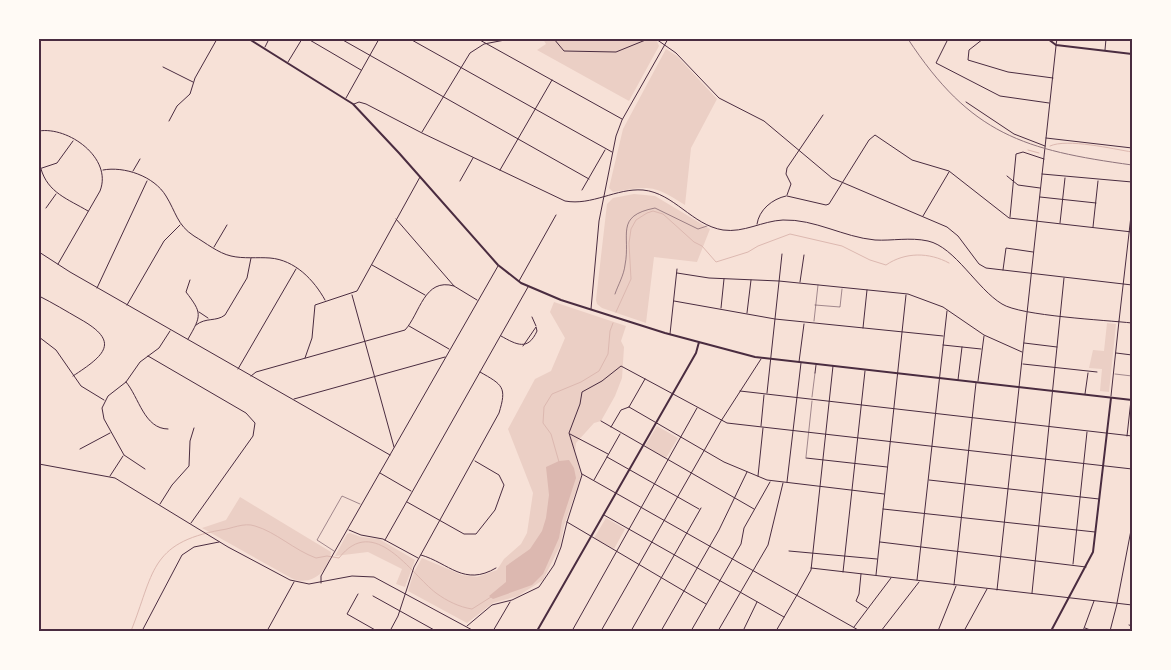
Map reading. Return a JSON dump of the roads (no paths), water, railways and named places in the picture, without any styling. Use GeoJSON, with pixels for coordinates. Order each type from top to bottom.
{"type":"FeatureCollection","features":[{"type":"Feature","properties":{"kind":"main road"},"geometry":{"type":"LineString","coordinates":[[249,39],[353,104],[498,266],[518,282],[528,287],[670,335],[761,358],[1132,400]]}},
{"type":"Feature","properties":{"kind":"main road"},"geometry":{"type":"LineString","coordinates":[[1048,39],[1056,45],[1132,54]]}},
{"type":"Feature","properties":{"kind":"main road"},"geometry":{"type":"LineString","coordinates":[[537,631],[696,353],[699,342]]}},
{"type":"Feature","properties":{"kind":"main road"},"geometry":{"type":"LineString","coordinates":[[1051,631],[1093,552],[1111,397]]}},
{"type":"Feature","properties":{"kind":"street"},"geometry":{"type":"LineString","coordinates":[[169,121],[177,106],[190,94],[193,82],[217,39]]}},
{"type":"Feature","properties":{"kind":"street"},"geometry":{"type":"LineString","coordinates":[[264,48],[269,39]]}},
{"type":"Feature","properties":{"kind":"street"},"geometry":{"type":"LineString","coordinates":[[288,62],[302,39]]}},
{"type":"Feature","properties":{"kind":"street"},"geometry":{"type":"LineString","coordinates":[[308,39],[361,70]]}},
{"type":"Feature","properties":{"kind":"street"},"geometry":{"type":"LineString","coordinates":[[341,39],[589,179]]}},
{"type":"Feature","properties":{"kind":"street"},"geometry":{"type":"LineString","coordinates":[[346,99],[379,39]]}},
{"type":"Feature","properties":{"kind":"street"},"geometry":{"type":"LineString","coordinates":[[410,39],[612,152]]}},
{"type":"Feature","properties":{"kind":"street"},"geometry":{"type":"LineString","coordinates":[[478,39],[622,120]]}},
{"type":"Feature","properties":{"kind":"street"},"geometry":{"type":"LineString","coordinates":[[422,133],[459,66],[470,52],[487,43],[510,39]]}},
{"type":"Feature","properties":{"kind":"street"},"geometry":{"type":"LineString","coordinates":[[554,39],[560,49],[567,52],[602,53],[622,51],[648,39]]}},
{"type":"Feature","properties":{"kind":"street"},"geometry":{"type":"LineString","coordinates":[[656,39],[676,53],[719,98],[764,121],[830,176],[842,183],[951,229],[983,266],[1032,274],[1132,284]]}},
{"type":"Feature","properties":{"kind":"street"},"geometry":{"type":"LineString","coordinates":[[591,309],[598,230],[612,152],[622,120],[668,39]]}},
{"type":"Feature","properties":{"kind":"street"},"geometry":{"type":"LineString","coordinates":[[948,39],[936,63],[1000,96],[1050,103]]}},
{"type":"Feature","properties":{"kind":"street"},"geometry":{"type":"LineString","coordinates":[[982,39],[969,50],[966,57],[969,61],[1008,72],[1053,78]]}},
{"type":"Feature","properties":{"kind":"street"},"geometry":{"type":"LineString","coordinates":[[997,590],[1057,39]]}},
{"type":"Feature","properties":{"kind":"street"},"geometry":{"type":"LineString","coordinates":[[1106,39],[1106,51]]}},
{"type":"Feature","properties":{"kind":"street"},"geometry":{"type":"LineString","coordinates":[[164,67],[193,82]]}},
{"type":"Feature","properties":{"kind":"street"},"geometry":{"type":"LineString","coordinates":[[500,170],[552,80]]}},
{"type":"Feature","properties":{"kind":"street"},"geometry":{"type":"LineString","coordinates":[[353,104],[357,102],[366,104],[473,158],[565,201],[581,202],[634,190],[652,192],[673,202],[708,225],[727,230],[757,226],[778,220],[794,220],[875,240],[913,239],[931,242],[946,251],[994,300],[1009,308],[1132,323]]}},
{"type":"Feature","properties":{"kind":"street"},"geometry":{"type":"LineString","coordinates":[[966,102],[1014,134],[1046,146]]}},
{"type":"Feature","properties":{"kind":"street"},"geometry":{"type":"LineString","coordinates":[[787,196],[791,184],[786,170],[824,115]]}},
{"type":"Feature","properties":{"kind":"street"},"geometry":{"type":"LineString","coordinates":[[39,131],[53,131],[73,140],[92,152],[103,170],[102,188],[58,264]]}},
{"type":"Feature","properties":{"kind":"street"},"geometry":{"type":"LineString","coordinates":[[757,226],[758,218],[768,206],[787,196],[827,205],[873,135],[881,138],[912,160],[949,171],[1009,218],[1131,232]]}},
{"type":"Feature","properties":{"kind":"street"},"geometry":{"type":"LineString","coordinates":[[1046,138],[1132,148]]}},
{"type":"Feature","properties":{"kind":"street"},"geometry":{"type":"LineString","coordinates":[[73,140],[60,160],[40,169],[47,184],[56,193],[89,211]]}},
{"type":"Feature","properties":{"kind":"street"},"geometry":{"type":"LineString","coordinates":[[582,190],[606,149]]}},
{"type":"Feature","properties":{"kind":"street"},"geometry":{"type":"LineString","coordinates":[[1009,218],[1017,153],[1025,152],[1044,159]]}},
{"type":"Feature","properties":{"kind":"street"},"geometry":{"type":"LineString","coordinates":[[133,172],[140,158]]}},
{"type":"Feature","properties":{"kind":"street"},"geometry":{"type":"LineString","coordinates":[[460,181],[473,158]]}},
{"type":"Feature","properties":{"kind":"street"},"geometry":{"type":"LineString","coordinates":[[103,170],[117,168],[133,172],[147,180],[163,192],[180,225],[230,256],[277,259],[296,268],[312,280],[325,300]]}},
{"type":"Feature","properties":{"kind":"street"},"geometry":{"type":"LineString","coordinates":[[922,216],[949,171]]}},
{"type":"Feature","properties":{"kind":"street"},"geometry":{"type":"LineString","coordinates":[[1042,174],[1132,182]]}},
{"type":"Feature","properties":{"kind":"street"},"geometry":{"type":"LineString","coordinates":[[1007,176],[1013,184],[1041,188]]}},
{"type":"Feature","properties":{"kind":"street"},"geometry":{"type":"LineString","coordinates":[[1060,224],[1065,176]]}},
{"type":"Feature","properties":{"kind":"street"},"geometry":{"type":"LineString","coordinates":[[306,358],[312,338],[314,307],[325,300],[351,294],[358,288],[420,177]]}},
{"type":"Feature","properties":{"kind":"street"},"geometry":{"type":"LineString","coordinates":[[97,288],[147,180]]}},
{"type":"Feature","properties":{"kind":"street"},"geometry":{"type":"LineString","coordinates":[[1092,228],[1098,180]]}},
{"type":"Feature","properties":{"kind":"street"},"geometry":{"type":"LineString","coordinates":[[46,208],[56,193]]}},
{"type":"Feature","properties":{"kind":"street"},"geometry":{"type":"LineString","coordinates":[[1040,197],[1096,203]]}},
{"type":"Feature","properties":{"kind":"street"},"geometry":{"type":"LineString","coordinates":[[1111,397],[1131,232],[1132,207]]}},
{"type":"Feature","properties":{"kind":"street"},"geometry":{"type":"LineString","coordinates":[[518,282],[556,215]]}},
{"type":"Feature","properties":{"kind":"street"},"geometry":{"type":"LineString","coordinates":[[396,219],[454,286],[478,300]]}},
{"type":"Feature","properties":{"kind":"street"},"geometry":{"type":"LineString","coordinates":[[127,305],[164,241],[180,225]]}},
{"type":"Feature","properties":{"kind":"street"},"geometry":{"type":"LineString","coordinates":[[213,247],[227,225]]}},
{"type":"Feature","properties":{"kind":"street"},"geometry":{"type":"LineString","coordinates":[[1003,270],[1006,248],[1034,252]]}},
{"type":"Feature","properties":{"kind":"street"},"geometry":{"type":"LineString","coordinates":[[39,252],[97,288],[390,455]]}},
{"type":"Feature","properties":{"kind":"street"},"geometry":{"type":"LineString","coordinates":[[758,476],[782,254]]}},
{"type":"Feature","properties":{"kind":"street"},"geometry":{"type":"LineString","coordinates":[[800,283],[804,255]]}},
{"type":"Feature","properties":{"kind":"street"},"geometry":{"type":"LineString","coordinates":[[198,311],[210,318],[219,319],[227,312],[246,278],[251,257]]}},
{"type":"Feature","properties":{"kind":"street"},"geometry":{"type":"LineString","coordinates":[[371,264],[426,296]]}},
{"type":"Feature","properties":{"kind":"street"},"geometry":{"type":"LineString","coordinates":[[321,583],[321,576],[334,552],[498,266]]}},
{"type":"Feature","properties":{"kind":"street"},"geometry":{"type":"LineString","coordinates":[[238,369],[296,268]]}},
{"type":"Feature","properties":{"kind":"street"},"geometry":{"type":"LineString","coordinates":[[670,335],[677,269]]}},
{"type":"Feature","properties":{"kind":"street"},"geometry":{"type":"LineString","coordinates":[[677,273],[724,279],[778,280],[906,294],[947,309],[984,335],[1023,353]]}},
{"type":"Feature","properties":{"kind":"street"},"geometry":{"type":"LineString","coordinates":[[1032,593],[1064,277]]}},
{"type":"Feature","properties":{"kind":"street"},"geometry":{"type":"LineString","coordinates":[[721,309],[724,279]]}},
{"type":"Feature","properties":{"kind":"street"},"geometry":{"type":"LineString","coordinates":[[747,314],[751,279]]}},
{"type":"Feature","properties":{"kind":"street"},"geometry":{"type":"LineString","coordinates":[[188,340],[196,325],[198,311],[195,302],[186,292],[190,280]]}},
{"type":"Feature","properties":{"kind":"street"},"geometry":{"type":"LineString","coordinates":[[251,376],[256,372],[405,330],[426,296],[438,286],[454,286]]}},
{"type":"Feature","properties":{"kind":"street"},"geometry":{"type":"LineString","coordinates":[[385,540],[528,287]]}},
{"type":"Feature","properties":{"kind":"street"},"geometry":{"type":"LineString","coordinates":[[863,328],[867,290]]}},
{"type":"Feature","properties":{"kind":"street"},"geometry":{"type":"LineString","coordinates":[[351,294],[394,448]]}},
{"type":"Feature","properties":{"kind":"street"},"geometry":{"type":"LineString","coordinates":[[876,575],[906,294]]}},
{"type":"Feature","properties":{"kind":"street"},"geometry":{"type":"LineString","coordinates":[[39,296],[96,328],[104,338],[104,347],[98,357],[74,376]]}},
{"type":"Feature","properties":{"kind":"street"},"geometry":{"type":"LineString","coordinates":[[674,301],[774,319],[944,336]]}},
{"type":"Feature","properties":{"kind":"street"},"geometry":{"type":"LineString","coordinates":[[881,631],[918,581],[920,547],[947,309]]}},
{"type":"Feature","properties":{"kind":"street"},"geometry":{"type":"LineString","coordinates":[[196,325],[210,318]]}},
{"type":"Feature","properties":{"kind":"street"},"geometry":{"type":"LineString","coordinates":[[500,336],[523,346],[528,344],[537,331],[532,318]]}},
{"type":"Feature","properties":{"kind":"street"},"geometry":{"type":"LineString","coordinates":[[787,483],[804,322]]}},
{"type":"Feature","properties":{"kind":"street"},"geometry":{"type":"LineString","coordinates":[[408,326],[450,349]]}},
{"type":"Feature","properties":{"kind":"street"},"geometry":{"type":"LineString","coordinates":[[523,346],[536,327]]}},
{"type":"Feature","properties":{"kind":"street"},"geometry":{"type":"LineString","coordinates":[[146,469],[124,455],[103,416],[105,400],[126,382],[137,365],[159,348],[170,330]]}},
{"type":"Feature","properties":{"kind":"street"},"geometry":{"type":"LineString","coordinates":[[938,631],[955,585],[972,418],[984,335]]}},
{"type":"Feature","properties":{"kind":"street"},"geometry":{"type":"LineString","coordinates":[[39,337],[56,350],[83,388],[105,400]]}},
{"type":"Feature","properties":{"kind":"street"},"geometry":{"type":"LineString","coordinates":[[1024,343],[1057,347]]}},
{"type":"Feature","properties":{"kind":"street"},"geometry":{"type":"LineString","coordinates":[[942,345],[982,349]]}},
{"type":"Feature","properties":{"kind":"street"},"geometry":{"type":"LineString","coordinates":[[958,380],[962,347]]}},
{"type":"Feature","properties":{"kind":"street"},"geometry":{"type":"LineString","coordinates":[[1116,353],[1132,354]]}},
{"type":"Feature","properties":{"kind":"street"},"geometry":{"type":"LineString","coordinates":[[148,356],[254,420],[256,427],[253,436],[191,523]]}},
{"type":"Feature","properties":{"kind":"street"},"geometry":{"type":"LineString","coordinates":[[292,399],[445,357]]}},
{"type":"Feature","properties":{"kind":"street"},"geometry":{"type":"LineString","coordinates":[[601,631],[704,450],[761,358]]}},
{"type":"Feature","properties":{"kind":"street"},"geometry":{"type":"LineString","coordinates":[[815,373],[816,364]]}},
{"type":"Feature","properties":{"kind":"street"},"geometry":{"type":"LineString","coordinates":[[1022,364],[1097,372]]}},
{"type":"Feature","properties":{"kind":"street"},"geometry":{"type":"LineString","coordinates":[[466,627],[492,605],[510,601],[537,588],[544,582],[561,547],[566,522],[582,474],[569,434],[583,390],[602,382],[623,366],[721,421],[793,431],[1132,469]]}},
{"type":"Feature","properties":{"kind":"street"},"geometry":{"type":"LineString","coordinates":[[776,631],[811,568],[833,366]]}},
{"type":"Feature","properties":{"kind":"street"},"geometry":{"type":"LineString","coordinates":[[843,572],[865,370]]}},
{"type":"Feature","properties":{"kind":"street"},"geometry":{"type":"LineString","coordinates":[[1085,394],[1088,371]]}},
{"type":"Feature","properties":{"kind":"street"},"geometry":{"type":"LineString","coordinates":[[390,631],[400,611],[418,559],[497,417],[503,395],[499,383],[480,372]]}},
{"type":"Feature","properties":{"kind":"street"},"geometry":{"type":"LineString","coordinates":[[611,427],[621,410],[629,407],[645,378]]}},
{"type":"Feature","properties":{"kind":"street"},"geometry":{"type":"LineString","coordinates":[[126,382],[135,392],[148,418],[156,426],[168,429]]}},
{"type":"Feature","properties":{"kind":"street"},"geometry":{"type":"LineString","coordinates":[[740,392],[1132,436]]}},
{"type":"Feature","properties":{"kind":"street"},"geometry":{"type":"LineString","coordinates":[[1127,436],[1132,400]]}},
{"type":"Feature","properties":{"kind":"street"},"geometry":{"type":"LineString","coordinates":[[629,407],[704,450],[747,472],[770,481],[885,494]]}},
{"type":"Feature","properties":{"kind":"street"},"geometry":{"type":"LineString","coordinates":[[572,631],[614,551],[697,408]]}},
{"type":"Feature","properties":{"kind":"street"},"geometry":{"type":"LineString","coordinates":[[601,422],[666,461],[754,509]]}},
{"type":"Feature","properties":{"kind":"street"},"geometry":{"type":"LineString","coordinates":[[160,504],[172,484],[189,466],[190,441],[194,428]]}},
{"type":"Feature","properties":{"kind":"street"},"geometry":{"type":"LineString","coordinates":[[1073,564],[1087,431]]}},
{"type":"Feature","properties":{"kind":"street"},"geometry":{"type":"LineString","coordinates":[[80,450],[111,433]]}},
{"type":"Feature","properties":{"kind":"street"},"geometry":{"type":"LineString","coordinates":[[594,480],[621,433]]}},
{"type":"Feature","properties":{"kind":"street"},"geometry":{"type":"LineString","coordinates":[[569,434],[629,470],[700,508],[631,631]]}},
{"type":"Feature","properties":{"kind":"street"},"geometry":{"type":"LineString","coordinates":[[110,476],[124,455]]}},
{"type":"Feature","properties":{"kind":"street"},"geometry":{"type":"LineString","coordinates":[[806,458],[888,468]]}},
{"type":"Feature","properties":{"kind":"street"},"geometry":{"type":"LineString","coordinates":[[406,502],[464,534],[474,535],[481,530],[495,510],[504,488],[503,480],[495,472],[474,460]]}},
{"type":"Feature","properties":{"kind":"street"},"geometry":{"type":"LineString","coordinates":[[39,464],[110,476],[168,508],[219,542],[294,581],[321,583],[349,576],[365,575],[380,579],[474,631]]}},
{"type":"Feature","properties":{"kind":"street"},"geometry":{"type":"LineString","coordinates":[[661,631],[710,546],[747,472]]}},
{"type":"Feature","properties":{"kind":"street"},"geometry":{"type":"LineString","coordinates":[[380,473],[412,491]]}},
{"type":"Feature","properties":{"kind":"street"},"geometry":{"type":"LineString","coordinates":[[582,474],[860,631]]}},
{"type":"Feature","properties":{"kind":"street"},"geometry":{"type":"LineString","coordinates":[[928,480],[1100,499]]}},
{"type":"Feature","properties":{"kind":"street"},"geometry":{"type":"LineString","coordinates":[[691,631],[742,541],[743,529],[770,481]]}},
{"type":"Feature","properties":{"kind":"street"},"geometry":{"type":"LineString","coordinates":[[718,631],[768,545],[783,483]]}},
{"type":"Feature","properties":{"kind":"street"},"geometry":{"type":"LineString","coordinates":[[883,509],[1096,532]]}},
{"type":"Feature","properties":{"kind":"street"},"geometry":{"type":"LineString","coordinates":[[604,515],[784,617]]}},
{"type":"Feature","properties":{"kind":"street"},"geometry":{"type":"LineString","coordinates":[[566,522],[590,538],[706,605]]}},
{"type":"Feature","properties":{"kind":"street"},"geometry":{"type":"LineString","coordinates":[[1110,631],[1132,525]]}},
{"type":"Feature","properties":{"kind":"street"},"geometry":{"type":"LineString","coordinates":[[348,529],[385,540],[418,559]]}},
{"type":"Feature","properties":{"kind":"street"},"geometry":{"type":"LineString","coordinates":[[142,631],[182,555],[194,547],[219,542]]}},
{"type":"Feature","properties":{"kind":"street"},"geometry":{"type":"LineString","coordinates":[[880,542],[1086,567]]}},
{"type":"Feature","properties":{"kind":"street"},"geometry":{"type":"LineString","coordinates":[[789,551],[878,559]]}},
{"type":"Feature","properties":{"kind":"street"},"geometry":{"type":"LineString","coordinates":[[421,555],[462,574],[480,575],[496,568]]}},
{"type":"Feature","properties":{"kind":"street"},"geometry":{"type":"LineString","coordinates":[[811,568],[1132,605]]}},
{"type":"Feature","properties":{"kind":"street"},"geometry":{"type":"LineString","coordinates":[[861,574],[859,594],[856,601],[867,609]]}},
{"type":"Feature","properties":{"kind":"street"},"geometry":{"type":"LineString","coordinates":[[853,627],[891,578]]}},
{"type":"Feature","properties":{"kind":"street"},"geometry":{"type":"LineString","coordinates":[[267,631],[294,581]]}},
{"type":"Feature","properties":{"kind":"street"},"geometry":{"type":"LineString","coordinates":[[964,631],[987,589]]}},
{"type":"Feature","properties":{"kind":"street"},"geometry":{"type":"LineString","coordinates":[[358,594],[347,614],[377,631]]}},
{"type":"Feature","properties":{"kind":"street"},"geometry":{"type":"LineString","coordinates":[[373,596],[436,631]]}},
{"type":"Feature","properties":{"kind":"street"},"geometry":{"type":"LineString","coordinates":[[493,631],[510,601]]}},
{"type":"Feature","properties":{"kind":"street"},"geometry":{"type":"LineString","coordinates":[[743,631],[757,601]]}},
{"type":"Feature","properties":{"kind":"street"},"geometry":{"type":"LineString","coordinates":[[1083,631],[1094,601]]}},
{"type":"Feature","properties":{"kind":"street"},"geometry":{"type":"LineString","coordinates":[[1085,627],[1093,631]]}},
{"type":"Feature","properties":{"kind":"lane"},"geometry":{"type":"LineString","coordinates":[[615,294],[626,264],[626,228],[636,213],[655,208],[698,229],[704,229],[708,225]]}},
{"type":"Feature","properties":{"kind":"lane"},"geometry":{"type":"LineString","coordinates":[[813,323],[818,284]]}},
{"type":"Feature","properties":{"kind":"lane"},"geometry":{"type":"LineString","coordinates":[[815,305],[840,308],[842,287]]}},
{"type":"Feature","properties":{"kind":"lane"},"geometry":{"type":"LineString","coordinates":[[806,458],[815,373]]}},
{"type":"Feature","properties":{"kind":"lane"},"geometry":{"type":"LineString","coordinates":[[1113,374],[1132,376]]}},
{"type":"Feature","properties":{"kind":"lane"},"geometry":{"type":"LineString","coordinates":[[1132,392],[1132,400]]}},
{"type":"Feature","properties":{"kind":"lane"},"geometry":{"type":"LineString","coordinates":[[334,552],[317,540],[340,499],[345,496],[361,505]]}},
{"type":"Feature","properties":{"kind":"waterway"},"geometry":{"type":"LineString","coordinates":[[1050,146],[1067,143],[1132,152]]}},
{"type":"Feature","properties":{"kind":"waterway"},"geometry":{"type":"LineString","coordinates":[[1028,150],[1039,153]]}},
{"type":"Feature","properties":{"kind":"waterway"},"geometry":{"type":"LineString","coordinates":[[616,312],[631,279],[629,243],[631,229],[636,220],[653,211],[663,214],[694,242],[702,246],[716,262],[748,252],[758,246],[790,234],[842,246],[870,260],[886,265],[901,258],[917,255],[925,255],[949,263]]}},
{"type":"Feature","properties":{"kind":"waterway"},"geometry":{"type":"LineString","coordinates":[[559,462],[551,434],[543,423],[544,407],[552,394],[581,382],[599,371],[608,354],[610,331],[613,323]]}},
{"type":"Feature","properties":{"kind":"waterway"},"geometry":{"type":"LineString","coordinates":[[131,631],[151,577],[167,553],[180,543],[197,536],[246,525],[263,529],[316,558],[327,556],[339,558],[352,546],[365,542],[378,544],[404,562],[444,599],[472,609],[491,597]]}},
{"type":"Feature","properties":{"kind":"railway"},"geometry":{"type":"LineString","coordinates":[[908,39],[931,71],[954,97],[978,117],[1003,132],[1030,144],[1060,152],[1132,165]]}}]}
